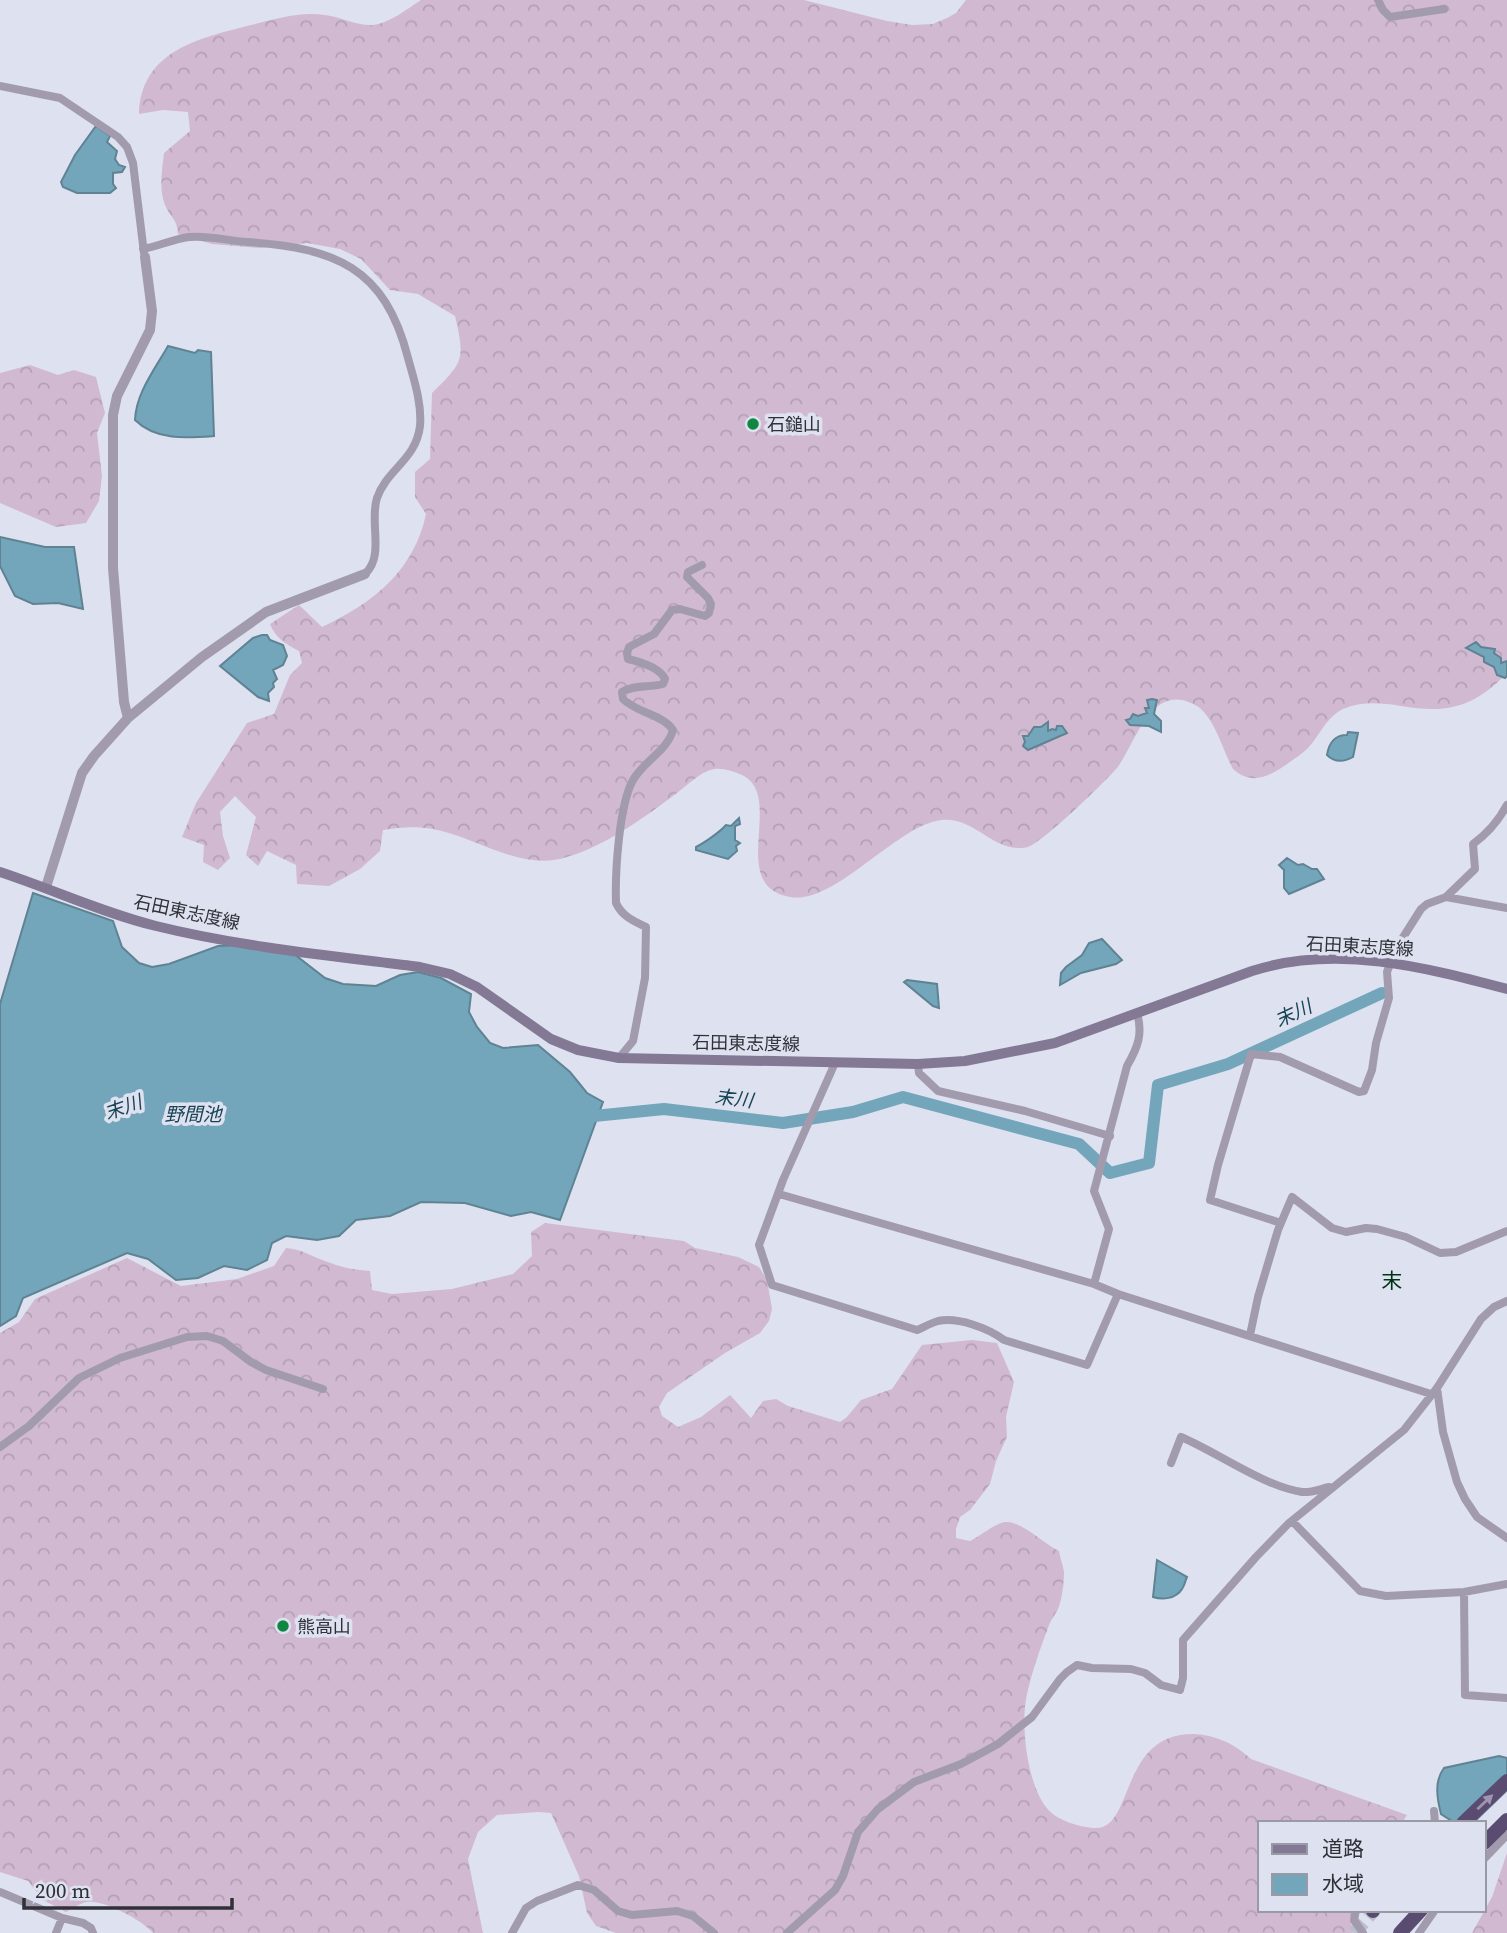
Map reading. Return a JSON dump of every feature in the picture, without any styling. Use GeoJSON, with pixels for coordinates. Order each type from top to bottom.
{"type":"FeatureCollection","features":[{"type":"Feature","properties":{"kind":"highway"},"geometry":{"type":"LineString","coordinates":[[1465,1821],[1507,1781]]}},
{"type":"Feature","properties":{"kind":"highway"},"geometry":{"type":"LineString","coordinates":[[1486,1841],[1507,1820]]}},
{"type":"Feature","properties":{"kind":"highway"},"geometry":{"type":"LineString","coordinates":[[1400,1933],[1419,1912]]}},
{"type":"Feature","properties":{"kind":"main road","name":"石田東志度線"},"geometry":{"type":"LineString","coordinates":[[0,872],[120,916],[158,926],[223,939],[420,967],[450,974],[477,987],[551,1039],[578,1050],[619,1058],[918,1064],[965,1061],[1055,1043],[1279,962],[1330,958],[1423,967],[1507,989]]}},
{"type":"Feature","properties":{"kind":"street"},"geometry":{"type":"LineString","coordinates":[[1378,0],[1390,17],[1444,9]]}},
{"type":"Feature","properties":{"kind":"street"},"geometry":{"type":"LineString","coordinates":[[0,86],[60,98],[118,137],[127,147],[133,163],[152,311],[150,330],[117,396],[113,415],[113,568],[124,702],[128,718]]}},
{"type":"Feature","properties":{"kind":"street"},"geometry":{"type":"LineString","coordinates":[[46,887],[82,773],[128,718],[202,657],[266,612],[365,573],[372,567],[375,558],[374,516],[377,498],[386,482],[406,461],[416,444],[420,426],[420,405],[401,332],[389,307],[374,287],[351,267],[329,255],[296,247],[206,237],[188,237],[144,253]]}},
{"type":"Feature","properties":{"kind":"street"},"geometry":{"type":"LineString","coordinates":[[619,1058],[633,1041],[645,978],[647,944],[646,927],[628,918],[616,903],[619,842],[625,805],[632,782],[652,757],[670,741],[673,730],[669,724],[640,711],[623,699],[622,692],[627,689],[657,686],[663,684],[665,679],[658,671],[628,659],[627,653],[629,647],[654,634],[672,611],[680,609],[705,616],[709,613],[711,604],[708,598],[687,577],[688,572],[702,565]]}},
{"type":"Feature","properties":{"kind":"street"},"geometry":{"type":"LineString","coordinates":[[1281,1223],[1210,1200],[1251,1054],[1280,1057],[1359,1092],[1364,1091],[1373,1070],[1376,1043],[1389,998],[1387,972],[1393,964],[1402,939],[1421,909],[1446,897],[1475,869],[1473,844],[1496,822],[1507,805]]}},
{"type":"Feature","properties":{"kind":"street"},"geometry":{"type":"LineString","coordinates":[[1446,897],[1507,908]]}},
{"type":"Feature","properties":{"kind":"street"},"geometry":{"type":"LineString","coordinates":[[1094,1284],[1109,1229],[1094,1191],[1127,1066],[1137,1049],[1141,1029],[1137,1013]]}},
{"type":"Feature","properties":{"kind":"street"},"geometry":{"type":"LineString","coordinates":[[835,1063],[759,1245],[772,1285],[917,1330],[938,1321],[956,1321],[994,1332],[1004,1340],[1087,1365],[1118,1294]]}},
{"type":"Feature","properties":{"kind":"street"},"geometry":{"type":"LineString","coordinates":[[918,1064],[919,1073],[938,1090],[1026,1111],[1110,1136]]}},
{"type":"Feature","properties":{"kind":"street"},"geometry":{"type":"LineString","coordinates":[[779,1194],[1094,1284],[1118,1294],[1434,1391]]}},
{"type":"Feature","properties":{"kind":"street"},"geometry":{"type":"LineString","coordinates":[[1250,1335],[1258,1297],[1292,1196],[1332,1228],[1346,1232],[1377,1229],[1406,1237],[1440,1254],[1456,1252],[1507,1231]]}},
{"type":"Feature","properties":{"kind":"street"},"geometry":{"type":"LineString","coordinates":[[787,1933],[835,1890],[843,1876],[858,1832],[878,1809],[914,1782],[961,1764],[998,1744],[1032,1717],[1067,1671],[1077,1665],[1131,1669],[1161,1685],[1180,1690],[1183,1678],[1182,1640],[1292,1521],[1404,1430],[1434,1391],[1481,1319],[1494,1307],[1507,1301]]}},
{"type":"Feature","properties":{"kind":"street"},"geometry":{"type":"LineString","coordinates":[[0,1447],[29,1426],[79,1378],[120,1358],[187,1337],[206,1336],[223,1341],[251,1362],[267,1370],[323,1389]]}},
{"type":"Feature","properties":{"kind":"street"},"geometry":{"type":"LineString","coordinates":[[1434,1391],[1457,1482],[1465,1499],[1477,1517],[1507,1538]]}},
{"type":"Feature","properties":{"kind":"street"},"geometry":{"type":"LineString","coordinates":[[1171,1463],[1181,1437],[1233,1465],[1303,1492],[1335,1486]]}},
{"type":"Feature","properties":{"kind":"street"},"geometry":{"type":"LineString","coordinates":[[1292,1521],[1360,1591],[1386,1595],[1464,1592],[1507,1584]]}},
{"type":"Feature","properties":{"kind":"street"},"geometry":{"type":"LineString","coordinates":[[1464,1592],[1465,1695],[1507,1698]]}},
{"type":"Feature","properties":{"kind":"street"},"geometry":{"type":"LineString","coordinates":[[1434,1811],[1435,1821]]}},
{"type":"Feature","properties":{"kind":"street"},"geometry":{"type":"LineString","coordinates":[[1486,1857],[1507,1835]]}},
{"type":"Feature","properties":{"kind":"street"},"geometry":{"type":"LineString","coordinates":[[512,1933],[526,1908],[537,1900],[578,1885],[594,1890],[618,1911],[632,1915],[677,1911],[693,1916],[713,1933]]}},
{"type":"Feature","properties":{"kind":"street"},"geometry":{"type":"LineString","coordinates":[[0,1892],[62,1918],[83,1923],[91,1928],[93,1933]]}},
{"type":"Feature","properties":{"kind":"street"},"geometry":{"type":"LineString","coordinates":[[1356,1912],[1354,1920],[1363,1933]]}},
{"type":"Feature","properties":{"kind":"street"},"geometry":{"type":"LineString","coordinates":[[1419,1933],[1434,1912]]}},
{"type":"Feature","properties":{"kind":"street"},"geometry":{"type":"LineString","coordinates":[[56,1933],[62,1918]]}},
{"type":"Feature","properties":{"kind":"green space"},"geometry":{"type":"Polygon","coordinates":[[[421,0],[804,0],[912,25],[933,24],[947,18],[956,13],[966,0],[1507,0],[1507,673],[1483,694],[1446,708],[1372,703],[1343,709],[1332,717],[1303,753],[1276,771],[1255,778],[1233,769],[1216,731],[1202,710],[1182,700],[1170,700],[1160,705],[1143,723],[1117,768],[1061,822],[1030,846],[1009,847],[960,822],[936,821],[901,838],[825,890],[807,896],[790,897],[771,889],[762,876],[758,859],[759,801],[754,786],[742,775],[718,769],[709,770],[699,776],[623,831],[567,857],[533,860],[499,852],[450,833],[420,827],[402,828],[383,830],[380,851],[360,869],[329,886],[297,884],[296,865],[267,851],[258,866],[246,855],[256,817],[235,796],[220,812],[223,836],[230,858],[218,870],[203,862],[204,845],[182,837],[196,803],[247,723],[274,714],[290,675],[302,663],[299,651],[278,637],[270,624],[299,605],[322,627],[374,596],[401,568],[412,552],[426,514],[415,497],[415,472],[430,459],[432,393],[456,366],[461,351],[455,316],[418,294],[390,290],[361,259],[340,249],[307,243],[260,248],[212,244],[178,234],[176,223],[164,203],[162,174],[164,153],[190,131],[188,112],[163,110],[139,114],[142,92],[150,75],[162,61],[177,50],[212,35],[278,18],[306,14],[325,15],[361,24],[379,24],[392,19],[421,0]]]}},
{"type":"Feature","properties":{"kind":"green space"},"geometry":{"type":"Polygon","coordinates":[[[30,365],[58,375],[74,370],[96,377],[105,413],[97,433],[102,476],[99,501],[86,523],[56,527],[0,503],[0,373],[30,365]]]}},
{"type":"Feature","properties":{"kind":"green space"},"geometry":{"type":"Polygon","coordinates":[[[545,1223],[684,1241],[695,1248],[738,1257],[759,1267],[767,1280],[772,1309],[769,1321],[760,1333],[725,1353],[667,1393],[659,1407],[662,1416],[678,1427],[701,1417],[730,1395],[751,1418],[763,1401],[776,1399],[788,1406],[840,1422],[861,1400],[892,1389],[922,1345],[972,1340],[997,1343],[1014,1382],[1006,1417],[1007,1437],[996,1461],[990,1484],[970,1510],[960,1517],[956,1538],[970,1541],[996,1525],[1011,1522],[1025,1528],[1059,1551],[1064,1572],[1061,1601],[1039,1652],[1025,1706],[1027,1752],[1039,1796],[1050,1812],[1068,1822],[1094,1828],[1107,1825],[1116,1814],[1140,1764],[1152,1749],[1170,1738],[1194,1734],[1217,1738],[1251,1759],[1407,1815],[1403,1821],[1258,1821],[1258,1912],[1355,1912],[1351,1927],[1353,1933],[616,1933],[596,1926],[587,1913],[579,1876],[551,1813],[538,1812],[497,1815],[478,1832],[468,1859],[483,1933],[153,1933],[132,1917],[103,1904],[87,1902],[66,1912],[43,1900],[28,1881],[0,1872],[0,1333],[19,1322],[35,1299],[127,1258],[181,1286],[237,1279],[274,1266],[286,1248],[342,1267],[370,1271],[372,1290],[392,1294],[452,1289],[513,1274],[532,1256],[531,1232],[545,1223]]]}},
{"type":"Feature","properties":{"kind":"green space"},"geometry":{"type":"Polygon","coordinates":[[[1507,1853],[1507,1933],[1472,1933],[1492,1897],[1507,1853]]]}},
{"type":"Feature","properties":{"kind":"water"},"geometry":{"type":"Polygon","coordinates":[[[96,126],[110,136],[107,142],[117,151],[115,159],[119,165],[125,167],[122,172],[113,173],[113,184],[116,188],[110,193],[77,193],[63,187],[61,182],[75,155],[96,126]]]}},
{"type":"Feature","properties":{"kind":"water"},"geometry":{"type":"Polygon","coordinates":[[[168,346],[195,353],[198,350],[211,352],[214,436],[162,435],[143,427],[135,420],[142,391],[168,346]]]}},
{"type":"Feature","properties":{"kind":"water"},"geometry":{"type":"Polygon","coordinates":[[[0,537],[45,547],[74,547],[83,609],[58,603],[33,604],[15,596],[0,566],[0,537]]]}},
{"type":"Feature","properties":{"kind":"water"},"geometry":{"type":"Polygon","coordinates":[[[267,635],[270,640],[283,645],[287,656],[283,665],[273,670],[277,679],[268,693],[269,701],[258,697],[220,666],[253,638],[267,635]]]}},
{"type":"Feature","properties":{"kind":"water"},"geometry":{"type":"Polygon","coordinates":[[[1476,642],[1481,647],[1495,649],[1494,653],[1501,658],[1501,663],[1507,661],[1505,678],[1497,675],[1494,667],[1484,662],[1484,657],[1466,648],[1476,642]]]}},
{"type":"Feature","properties":{"kind":"water"},"geometry":{"type":"Polygon","coordinates":[[[1147,700],[1157,700],[1154,714],[1161,721],[1161,732],[1149,726],[1130,725],[1126,720],[1133,714],[1138,716],[1147,713],[1147,700]]]}},
{"type":"Feature","properties":{"kind":"water"},"geometry":{"type":"Polygon","coordinates":[[[1048,722],[1048,731],[1062,726],[1067,733],[1028,750],[1023,746],[1023,736],[1028,736],[1034,727],[1041,727],[1048,722]]]}},
{"type":"Feature","properties":{"kind":"water"},"geometry":{"type":"Polygon","coordinates":[[[1348,732],[1358,733],[1353,757],[1340,761],[1330,758],[1327,755],[1331,743],[1348,732]]]}},
{"type":"Feature","properties":{"kind":"water"},"geometry":{"type":"Polygon","coordinates":[[[739,818],[740,824],[735,826],[735,840],[740,843],[736,846],[737,851],[728,859],[696,850],[696,847],[726,825],[731,826],[739,818]]]}},
{"type":"Feature","properties":{"kind":"water"},"geometry":{"type":"Polygon","coordinates":[[[1287,858],[1298,865],[1317,869],[1324,879],[1289,894],[1284,888],[1284,870],[1279,865],[1287,858]]]}},
{"type":"Feature","properties":{"kind":"water","name":"野間池"},"geometry":{"type":"Polygon","coordinates":[[[33,893],[113,921],[122,947],[139,963],[152,967],[169,964],[218,946],[241,945],[294,954],[325,978],[343,984],[376,986],[400,975],[418,972],[441,978],[471,994],[469,1012],[490,1043],[503,1048],[538,1045],[570,1072],[587,1093],[603,1102],[560,1220],[531,1212],[511,1216],[465,1203],[421,1202],[390,1216],[356,1220],[339,1236],[317,1240],[286,1236],[272,1243],[267,1260],[247,1270],[224,1266],[198,1278],[176,1280],[148,1259],[127,1253],[23,1298],[16,1316],[0,1326],[0,1004],[33,893]]]}},
{"type":"Feature","properties":{"kind":"water"},"geometry":{"type":"Polygon","coordinates":[[[1102,939],[1122,960],[1081,973],[1060,985],[1061,973],[1066,967],[1082,955],[1089,943],[1102,939]]]}},
{"type":"Feature","properties":{"kind":"water"},"geometry":{"type":"Polygon","coordinates":[[[907,980],[937,984],[939,1008],[904,982],[907,980]]]}},
{"type":"Feature","properties":{"kind":"water"},"geometry":{"type":"Polygon","coordinates":[[[1157,1560],[1187,1577],[1182,1589],[1173,1597],[1153,1597],[1157,1560]]]}},
{"type":"Feature","properties":{"kind":"water"},"geometry":{"type":"Polygon","coordinates":[[[1499,1756],[1507,1758],[1507,1790],[1475,1821],[1452,1821],[1441,1814],[1438,1796],[1438,1784],[1444,1768],[1499,1756]]]}},
{"type":"Feature","properties":{"kind":"waterway","name":"末川"},"geometry":{"type":"LineString","coordinates":[[584,1117],[664,1109],[783,1123],[853,1112],[903,1097],[1079,1144],[1110,1173],[1149,1163],[1158,1085],[1228,1064],[1382,993]]}},
{"type":"Feature","properties":{"kind":"tunnel"},"geometry":{"type":"LineString","coordinates":[[1354,1933],[1372,1912]]}},
{"type":"Feature","properties":{"kind":"place","name":"石鎚山"},"geometry":{"type":"Point","coordinates":[753,424]}},
{"type":"Feature","properties":{"kind":"place","name":"熊高山"},"geometry":{"type":"Point","coordinates":[283,1626]}},
{"type":"Feature","properties":{"kind":"district","name":"末"},"geometry":{"type":"Point","coordinates":[1392,1280]}}]}
